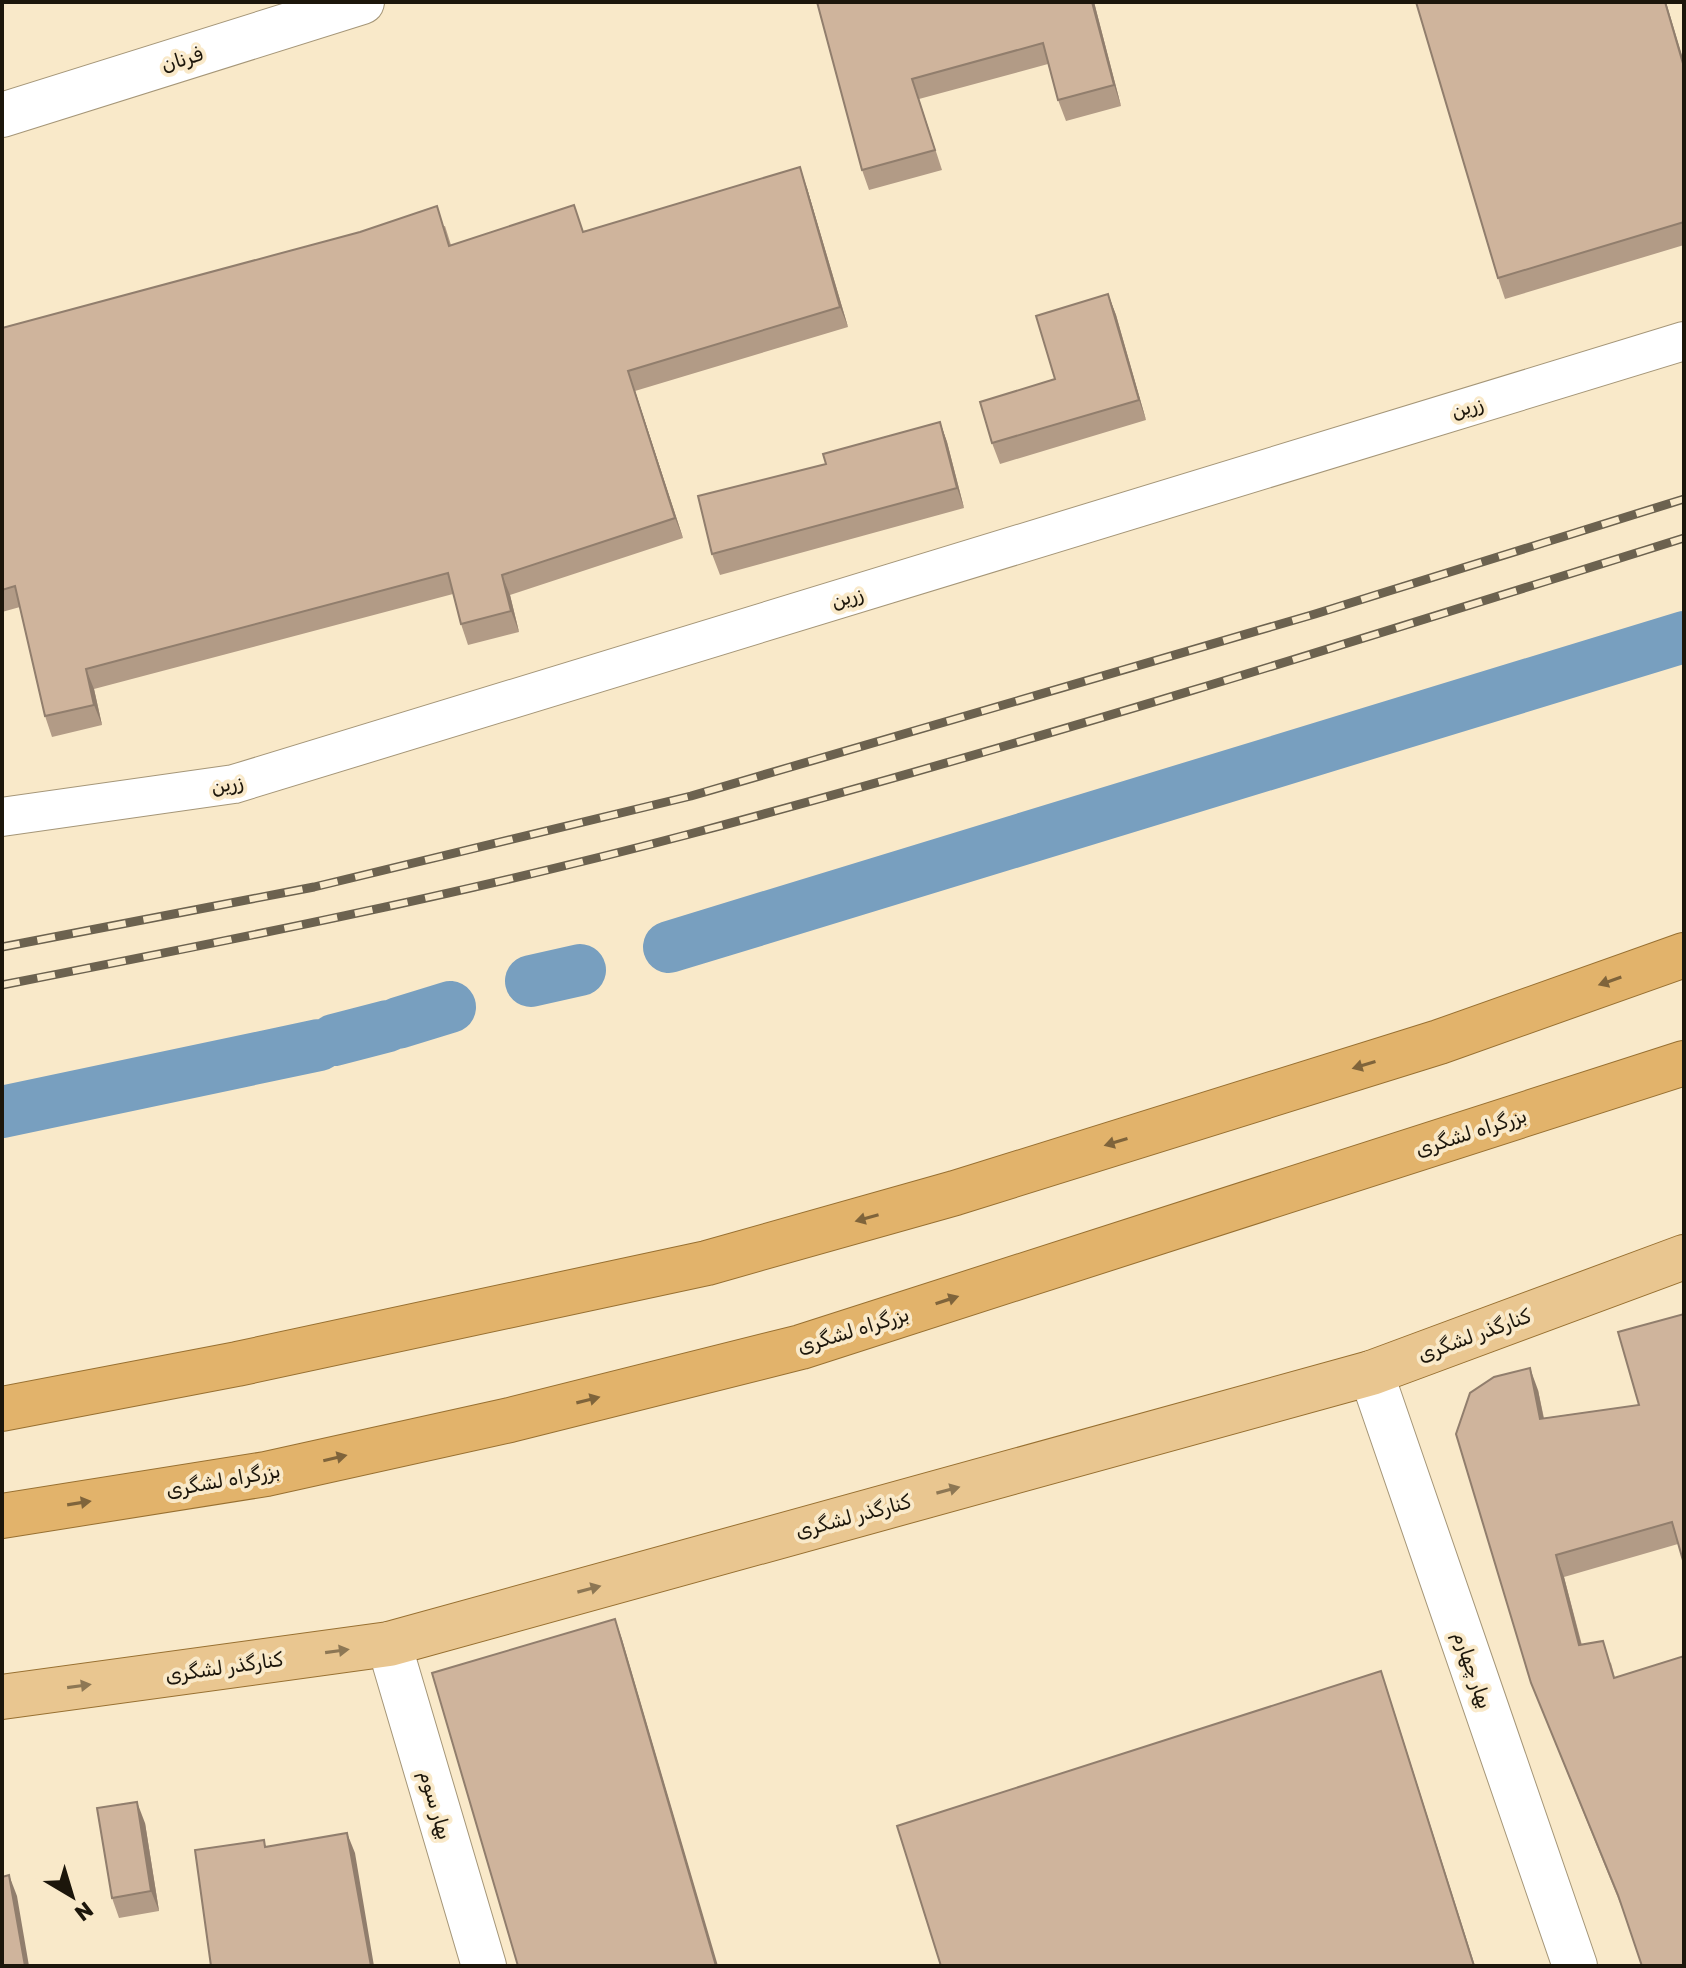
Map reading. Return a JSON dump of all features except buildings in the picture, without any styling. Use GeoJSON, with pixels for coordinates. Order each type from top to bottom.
{"type":"FeatureCollection","features":[{"type":"Feature","properties":{"kind":"highway"},"geometry":{"type":"LineString","coordinates":[[2,1409],[237,1364],[707,1263],[955,1193],[1424,1046],[1684,955]]}},
{"type":"Feature","properties":{"kind":"highway","name":"بزرگراه لشگری"},"geometry":{"type":"LineString","coordinates":[[2,1516],[266,1474],[510,1420],[801,1347],[1684,1063]]}},
{"type":"Feature","properties":{"kind":"main road","name":"کنارگذر لشگری"},"geometry":{"type":"LineString","coordinates":[[2,1697],[389,1644],[1371,1373],[1684,1257]]}},
{"type":"Feature","properties":{"kind":"street","name":"فرنان"},"geometry":{"type":"LineString","coordinates":[[2,115],[362,2]]}},
{"type":"Feature","properties":{"kind":"street","name":"زرین"},"geometry":{"type":"LineString","coordinates":[[2,817],[234,784],[1684,341]]}},
{"type":"Feature","properties":{"kind":"street","name":"بهار چهارم"},"geometry":{"type":"LineString","coordinates":[[1371,1373],[1575,1966]]}},
{"type":"Feature","properties":{"kind":"street","name":"بهار سوم"},"geometry":{"type":"LineString","coordinates":[[389,1644],[484,1966]]}},
{"type":"Feature","properties":{"kind":"waterway"},"geometry":{"type":"LineString","coordinates":[[669,947],[1684,637]]}},
{"type":"Feature","properties":{"kind":"waterway"},"geometry":{"type":"LineString","coordinates":[[531,981],[580,970]]}},
{"type":"Feature","properties":{"kind":"waterway"},"geometry":{"type":"LineString","coordinates":[[398,1023],[450,1007]]}},
{"type":"Feature","properties":{"kind":"waterway"},"geometry":{"type":"LineString","coordinates":[[334,1040],[388,1026]]}},
{"type":"Feature","properties":{"kind":"waterway"},"geometry":{"type":"LineString","coordinates":[[2,1112],[319,1045]]}},
{"type":"Feature","properties":{"kind":"railway"},"geometry":{"type":"LineString","coordinates":[[2,947],[314,887],[691,796],[1315,614],[1684,499]]}},
{"type":"Feature","properties":{"kind":"railway"},"geometry":{"type":"LineString","coordinates":[[2,985],[431,897],[686,835],[1062,729],[1684,538]]}}]}
